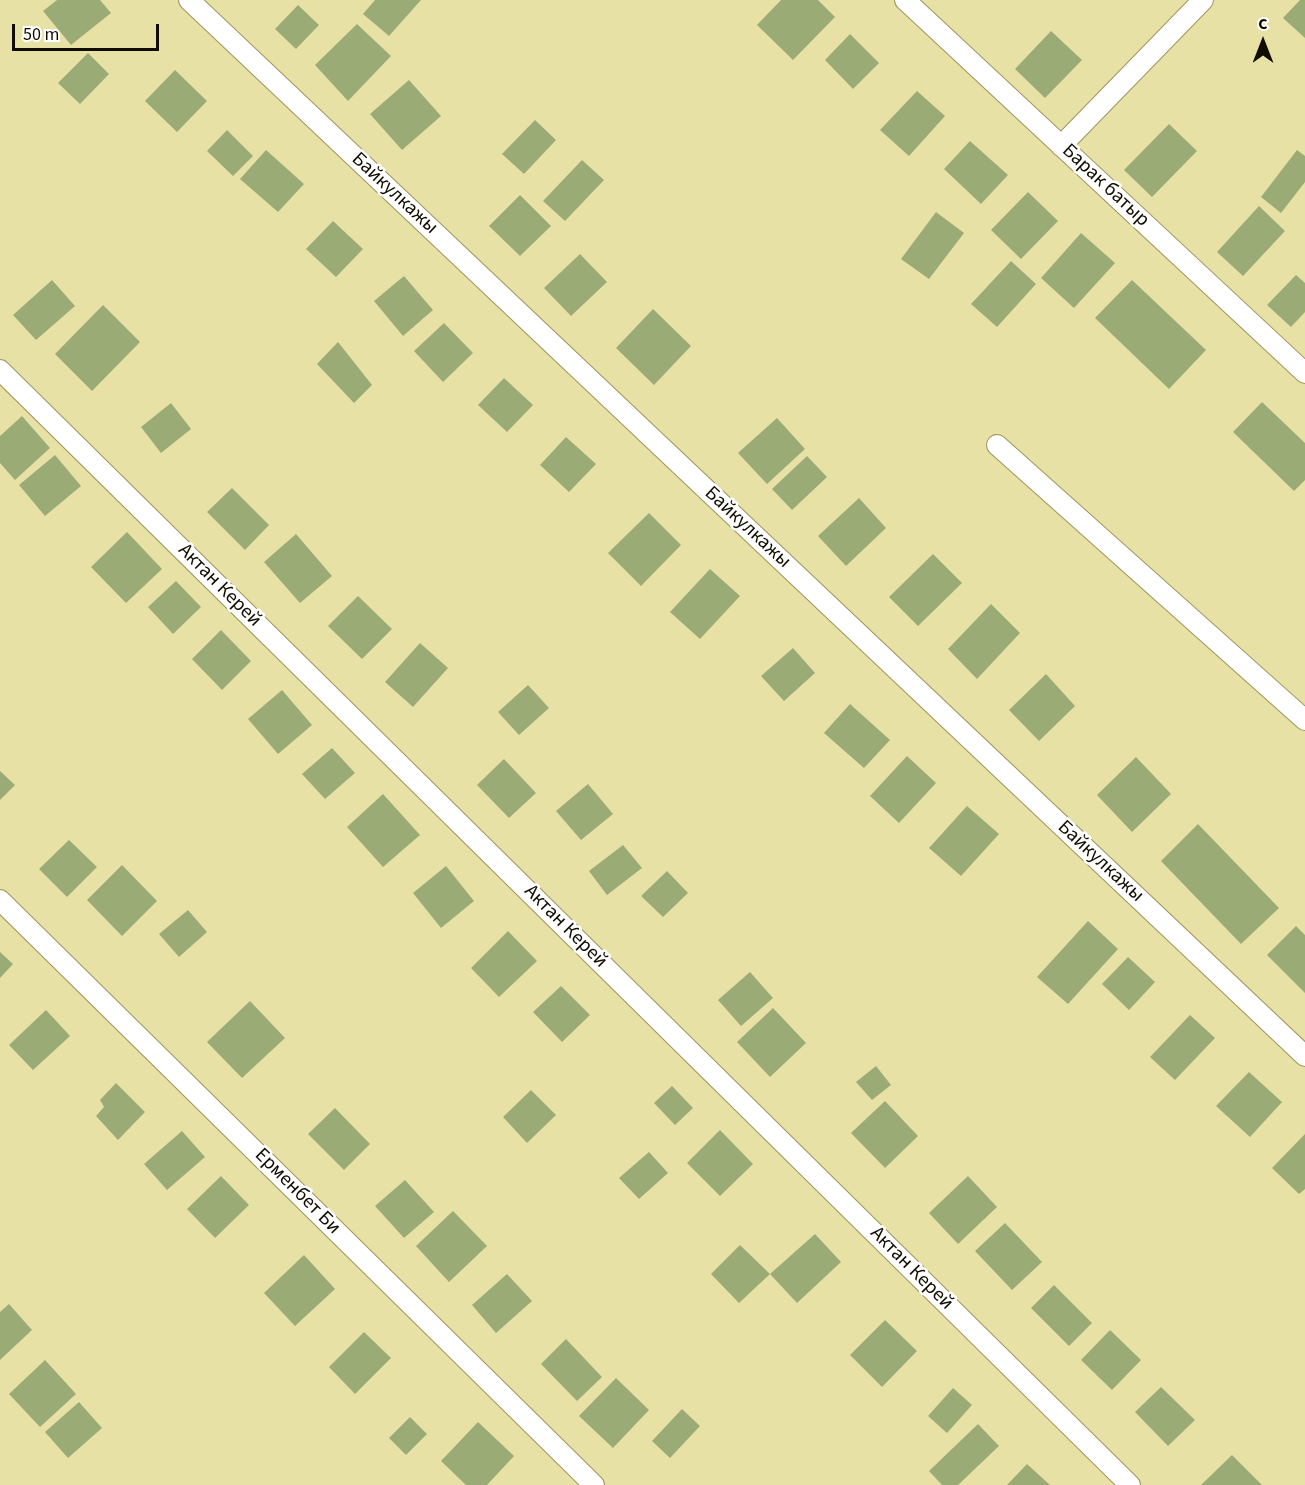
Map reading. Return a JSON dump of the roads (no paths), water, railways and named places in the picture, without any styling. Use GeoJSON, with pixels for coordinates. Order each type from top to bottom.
{"type":"FeatureCollection","features":[{"type":"Feature","properties":{"kind":"street","name":"Байкулкажы"},"geometry":{"type":"LineString","coordinates":[[189,0],[1305,1056]]}},
{"type":"Feature","properties":{"kind":"street","name":"Барак батыр"},"geometry":{"type":"LineString","coordinates":[[905,0],[1305,373]]}},
{"type":"Feature","properties":{"kind":"street"},"geometry":{"type":"LineString","coordinates":[[1061,146],[1203,0]]}},
{"type":"Feature","properties":{"kind":"street","name":"Актан Керей"},"geometry":{"type":"LineString","coordinates":[[0,370],[1130,1485]]}},
{"type":"Feature","properties":{"kind":"street"},"geometry":{"type":"LineString","coordinates":[[997,445],[1305,720]]}},
{"type":"Feature","properties":{"kind":"street","name":"Ерменбет Би"},"geometry":{"type":"LineString","coordinates":[[0,900],[594,1485]]}}]}
